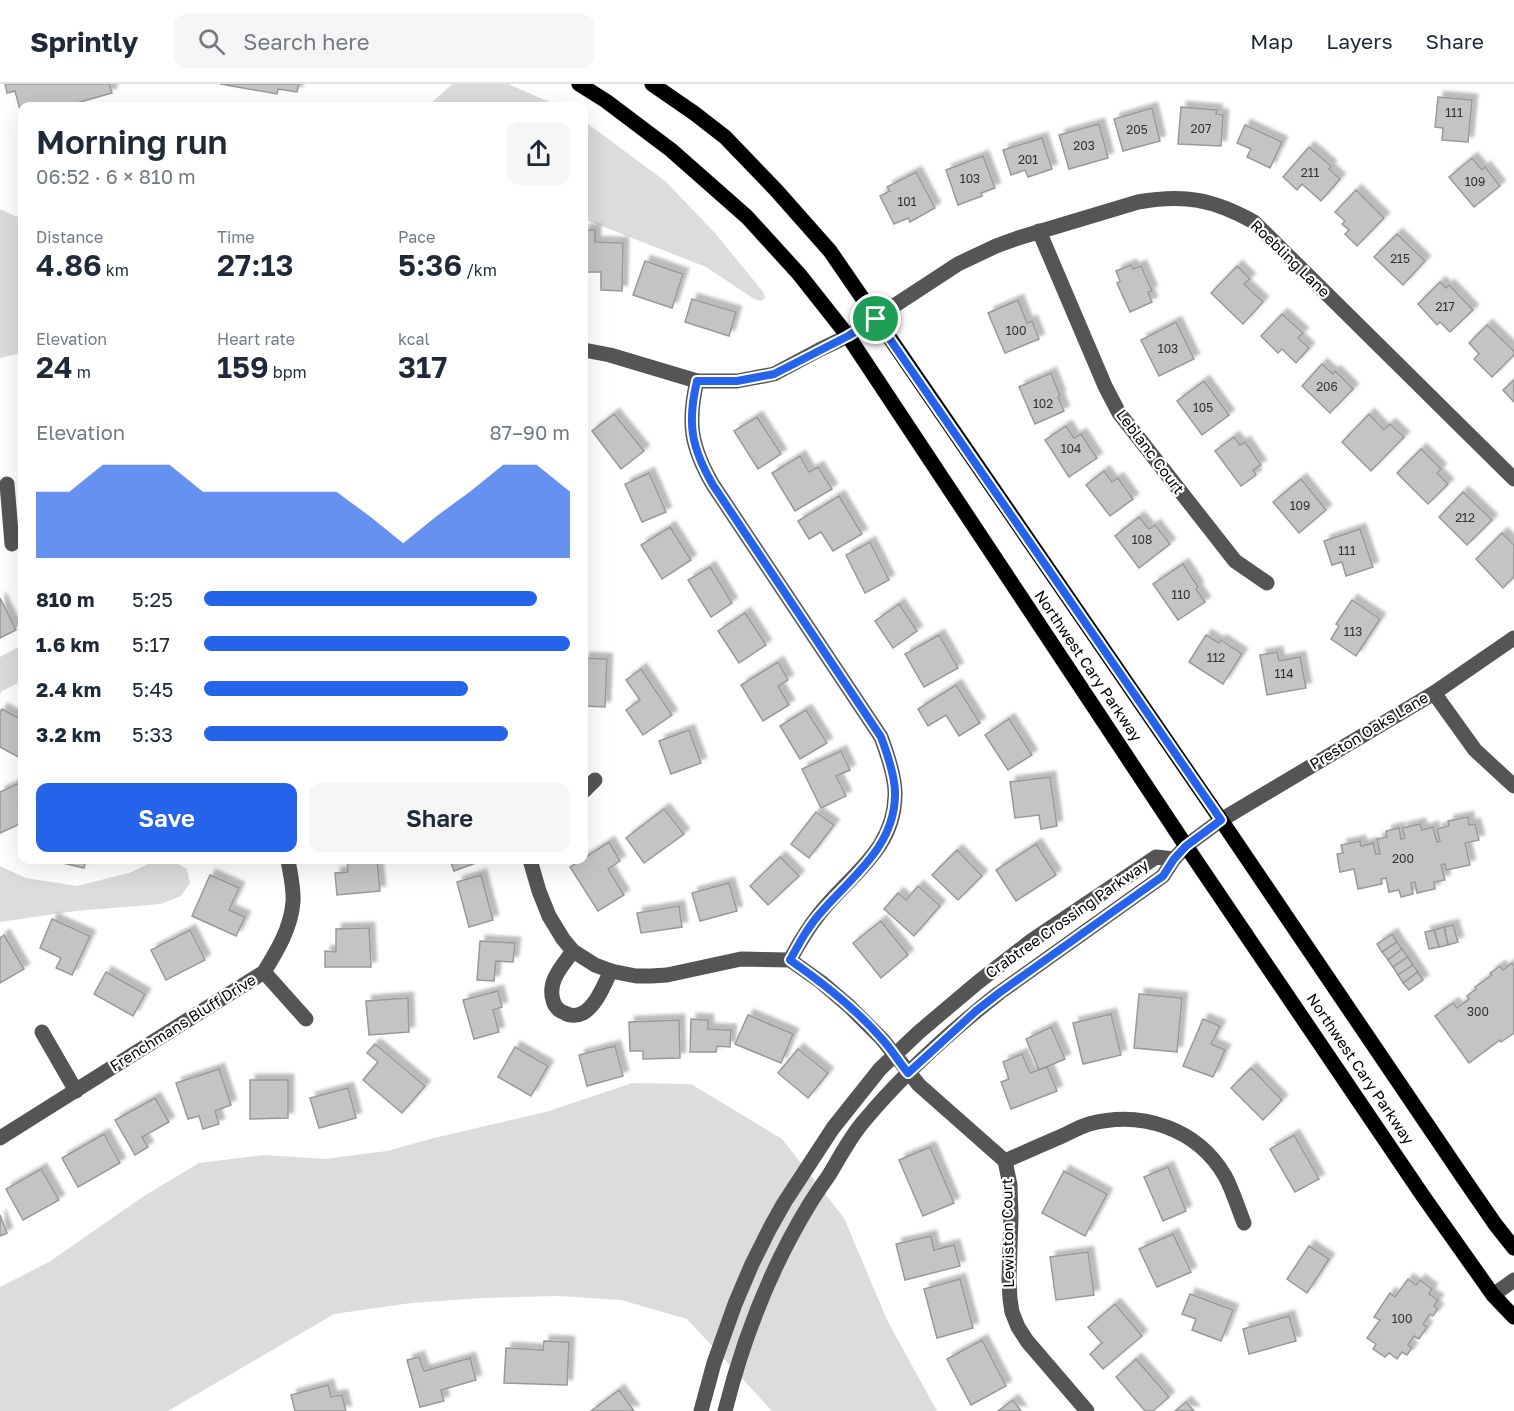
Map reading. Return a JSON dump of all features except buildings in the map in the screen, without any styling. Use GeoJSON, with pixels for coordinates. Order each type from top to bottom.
{"type":"FeatureCollection","features":[{"type":"Feature","properties":{"kind":"main road","name":"Northwest Cary Parkway"},"geometry":{"type":"LineString","coordinates":[[579,84],[606,100],[671,150],[747,217],[799,274],[848,336],[1186,846],[1424,1196],[1493,1295],[1514,1317]]}},
{"type":"Feature","properties":{"kind":"main road","name":"Northwest Cary Parkway"},"geometry":{"type":"LineString","coordinates":[[652,84],[724,137],[830,251],[1221,820],[1378,1054],[1514,1248]]}},
{"type":"Feature","properties":{"kind":"street","name":"Roebling Lane"},"geometry":{"type":"LineString","coordinates":[[588,351],[610,355],[697,381],[737,381],[774,374],[848,336],[958,264],[996,246],[1038,231],[1138,202],[1188,198],[1210,202],[1254,222],[1514,478]]}},
{"type":"Feature","properties":{"kind":"street","name":"Leblanc Court"},"geometry":{"type":"LineString","coordinates":[[1038,231],[1105,386],[1119,413],[1235,561],[1267,583]]}},
{"type":"Feature","properties":{"kind":"street"},"geometry":{"type":"LineString","coordinates":[[531,864],[549,916],[573,951],[611,971],[636,976],[667,975],[741,959],[790,960],[821,911],[871,859],[891,822],[896,794],[889,760],[881,737],[703,468],[692,435],[691,416],[697,381]]}},
{"type":"Feature","properties":{"kind":"street"},"geometry":{"type":"LineString","coordinates":[[7,484],[12,545]]}},
{"type":"Feature","properties":{"kind":"street","name":"Preston Oaks Lane"},"geometry":{"type":"LineString","coordinates":[[1221,820],[1434,693],[1514,638]]}},
{"type":"Feature","properties":{"kind":"street"},"geometry":{"type":"LineString","coordinates":[[1434,693],[1475,750],[1514,786]]}},
{"type":"Feature","properties":{"kind":"street"},"geometry":{"type":"LineString","coordinates":[[588,787],[595,780]]}},
{"type":"Feature","properties":{"kind":"street","name":"Crabtree Crossing Parkway"},"geometry":{"type":"LineString","coordinates":[[725,1411],[737,1367],[774,1270],[804,1213],[862,1123],[908,1073],[976,1011],[1163,876],[1186,846],[1221,820]]}},
{"type":"Feature","properties":{"kind":"street","name":"Crabtree Crossing Parkway"},"geometry":{"type":"LineString","coordinates":[[701,1411],[714,1363],[735,1304],[770,1228],[833,1128],[880,1069],[919,1032],[977,983],[1032,941],[1156,857],[1174,859]]}},
{"type":"Feature","properties":{"kind":"street","name":"Frenchmans Bluff Drive"},"geometry":{"type":"LineString","coordinates":[[0,1138],[264,972],[285,934],[291,916],[293,902],[289,864]]}},
{"type":"Feature","properties":{"kind":"street"},"geometry":{"type":"LineString","coordinates":[[573,951],[557,973],[551,989],[553,1003],[561,1012],[570,1016],[582,1014],[592,1005],[611,971]]}},
{"type":"Feature","properties":{"kind":"street","name":"Lewiston Court"},"geometry":{"type":"LineString","coordinates":[[790,960],[849,1006],[882,1039],[919,1085],[1005,1161],[1010,1185],[1009,1279],[1012,1312],[1027,1341],[1087,1411]]}},
{"type":"Feature","properties":{"kind":"street"},"geometry":{"type":"LineString","coordinates":[[264,972],[306,1019]]}},
{"type":"Feature","properties":{"kind":"street"},"geometry":{"type":"LineString","coordinates":[[42,1032],[76,1090]]}},
{"type":"Feature","properties":{"kind":"street"},"geometry":{"type":"LineString","coordinates":[[1005,1161],[1087,1125],[1109,1119],[1137,1119],[1155,1123],[1176,1131],[1210,1157],[1225,1177],[1244,1223]]}},
{"type":"Feature","properties":{"kind":"street"},"geometry":{"type":"LineString","coordinates":[[1493,1295],[1514,1280]]}},
{"type":"Feature","properties":{"kind":"shaded area"},"geometry":{"type":"Polygon","coordinates":[[[452,84],[508,84],[550,102],[432,102],[452,84]]]}},
{"type":"Feature","properties":{"kind":"shaded area"},"geometry":{"type":"Polygon","coordinates":[[[588,124],[665,181],[715,233],[764,293],[765,298],[761,301],[754,299],[706,267],[589,221],[588,124]]]}},
{"type":"Feature","properties":{"kind":"shaded area"},"geometry":{"type":"Polygon","coordinates":[[[0,209],[18,216],[18,354],[0,358],[0,209]]]}},
{"type":"Feature","properties":{"kind":"shaded area"},"geometry":{"type":"Polygon","coordinates":[[[18,647],[18,683],[0,694],[0,657],[18,647]]]}},
{"type":"Feature","properties":{"kind":"shaded area"},"geometry":{"type":"Polygon","coordinates":[[[148,864],[178,864],[187,869],[190,883],[181,896],[161,904],[75,911],[0,922],[0,866],[26,878],[77,886],[129,873],[148,864]]]}},
{"type":"Feature","properties":{"kind":"shaded area"},"geometry":{"type":"Polygon","coordinates":[[[632,1083],[691,1084],[782,1139],[844,1218],[888,1322],[937,1411],[772,1411],[687,1319],[621,1300],[558,1296],[411,1303],[334,1314],[168,1411],[0,1411],[0,1287],[49,1262],[144,1196],[199,1163],[265,1155],[325,1159],[387,1151],[546,1112],[632,1083]]]}},
{"type":"Feature","properties":{"kind":"route"},"geometry":{"type":"LineString","coordinates":[[876,319],[1221,820],[1186,846],[1163,876],[999,993],[908,1073],[882,1039],[849,1006],[790,960],[821,911],[871,859],[882,841],[891,822],[896,794],[889,760],[881,737],[703,468],[692,435],[691,416],[697,381],[737,381],[774,374],[876,319]]}}]}
